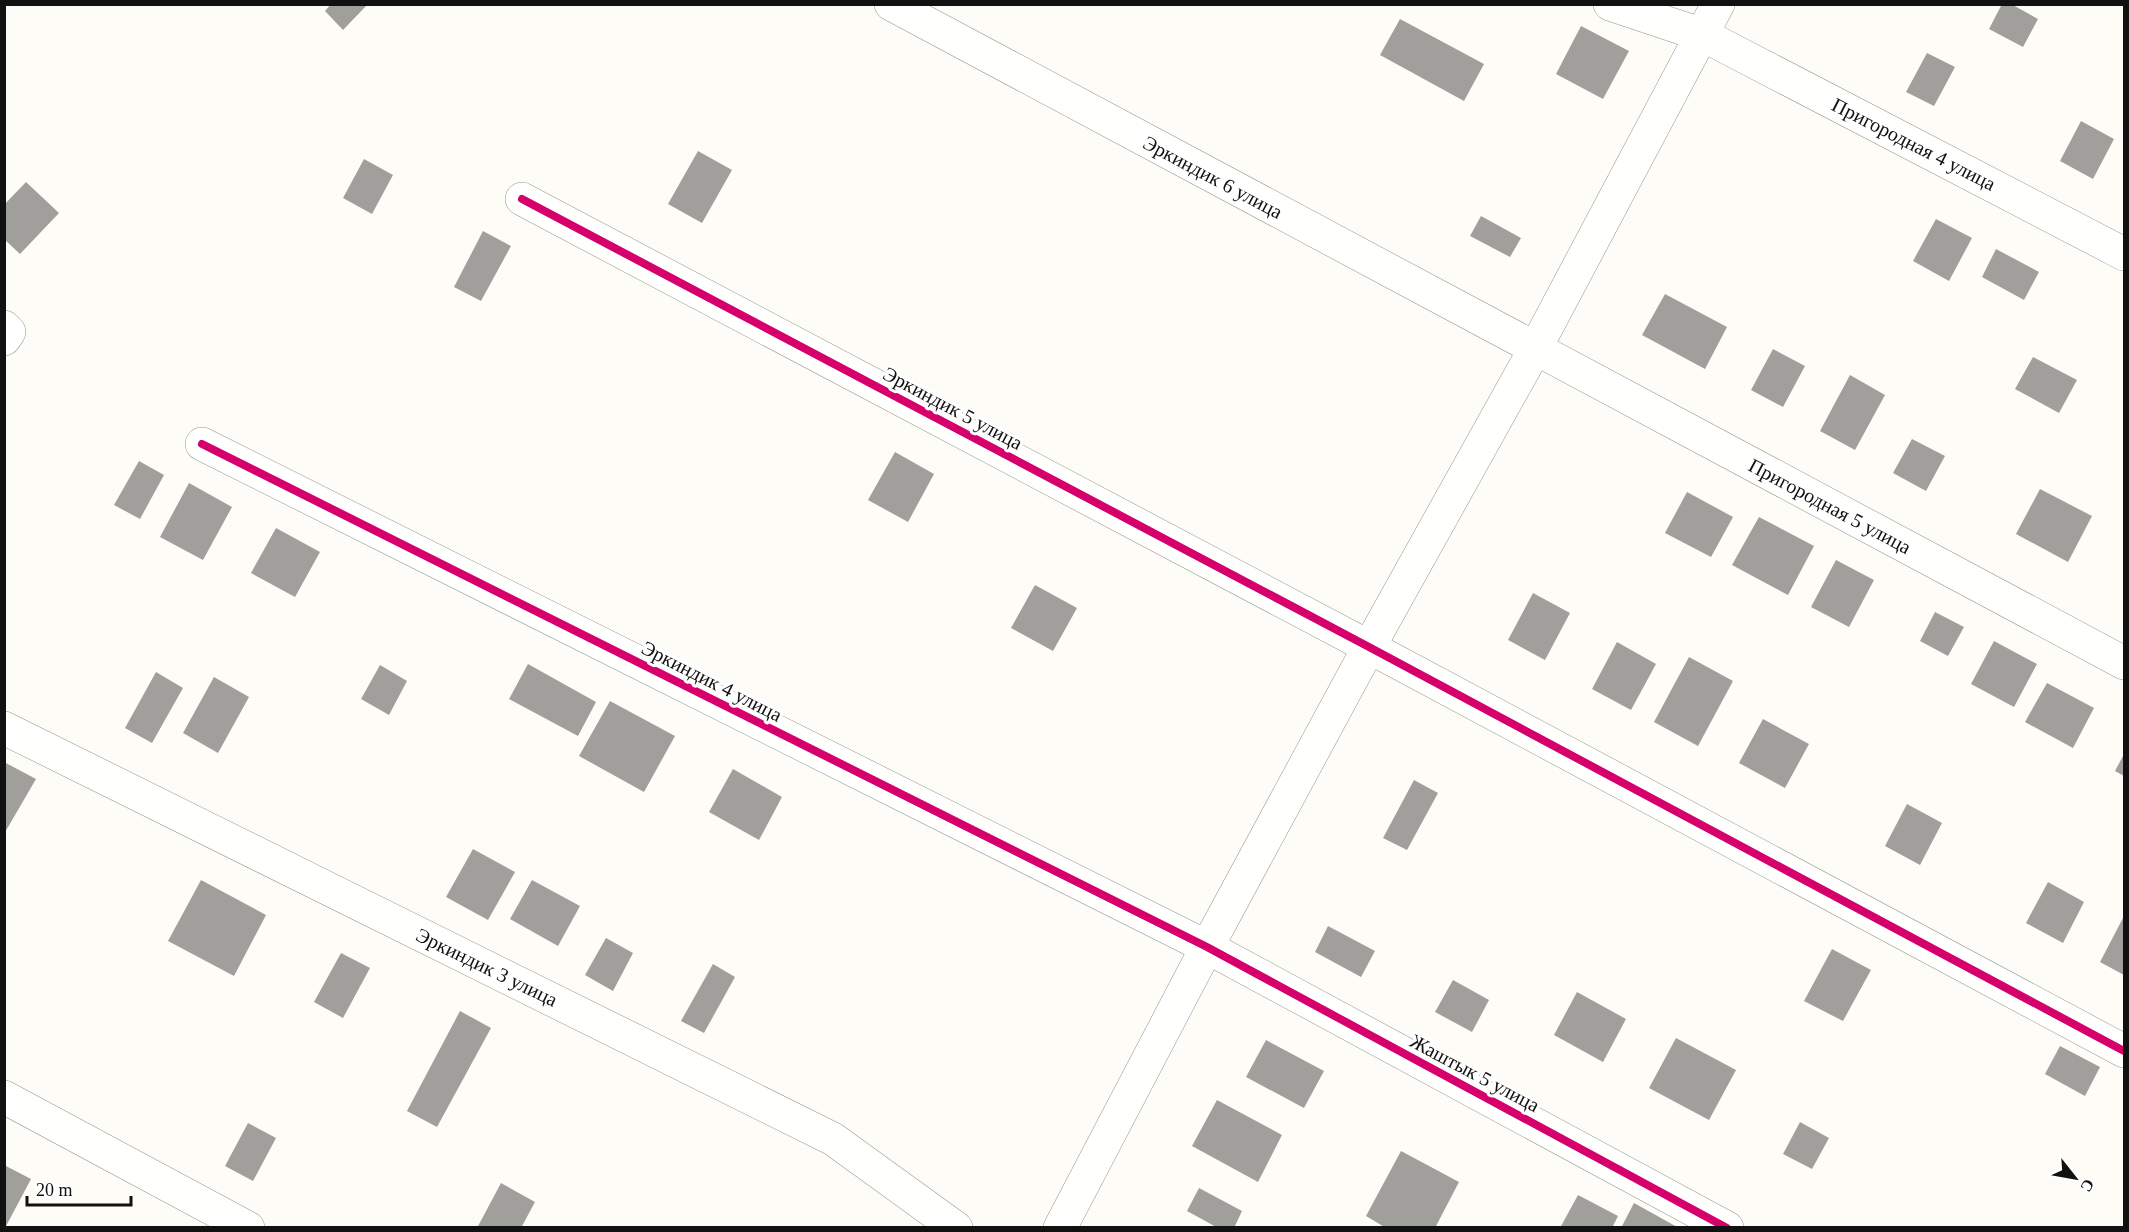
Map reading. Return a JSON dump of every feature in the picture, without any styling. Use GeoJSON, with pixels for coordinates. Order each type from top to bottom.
{"type":"FeatureCollection","features":[{"type":"Feature","properties":{"kind":"street","name":"Эркиндик 6 улица"},"geometry":{"type":"LineString","coordinates":[[891,4],[1535,349]]}},
{"type":"Feature","properties":{"kind":"street","name":"Пригородная 4 улица"},"geometry":{"type":"LineString","coordinates":[[1610,4],[1702,35],[2124,254]]}},
{"type":"Feature","properties":{"kind":"street"},"geometry":{"type":"LineString","coordinates":[[1060,1227],[1207,947],[1369,647],[1535,349],[1718,4]]}},
{"type":"Feature","properties":{"kind":"street","name":"Эркиндик 5 улица"},"geometry":{"type":"LineString","coordinates":[[522,199],[1369,647],[2124,1051]]}},
{"type":"Feature","properties":{"kind":"street"},"geometry":{"type":"LineString","coordinates":[[4,327],[9,332],[4,339]]}},
{"type":"Feature","properties":{"kind":"street","name":"Пригородная 5 улица"},"geometry":{"type":"LineString","coordinates":[[1535,349],[2124,663]]}},
{"type":"Feature","properties":{"kind":"street","name":"Эркиндик 4 улица"},"geometry":{"type":"LineString","coordinates":[[202,444],[1207,947]]}},
{"type":"Feature","properties":{"kind":"street","name":"Эркиндик 3 улица"},"geometry":{"type":"LineString","coordinates":[[4,728],[833,1139],[956,1227]]}},
{"type":"Feature","properties":{"kind":"street","name":"Жаштык 5 улица"},"geometry":{"type":"LineString","coordinates":[[1207,947],[1727,1227]]}},
{"type":"Feature","properties":{"kind":"street"},"geometry":{"type":"LineString","coordinates":[[4,1097],[248,1227]]}},
{"type":"Feature","properties":{"kind":"building"},"geometry":{"type":"Polygon","coordinates":[[[331,4],[368,4],[343,30],[325,11],[331,4]]]}},
{"type":"Feature","properties":{"kind":"building"},"geometry":{"type":"Polygon","coordinates":[[[2002,4],[2011,4],[2038,19],[2023,47],[1989,29],[2002,4]]]}},
{"type":"Feature","properties":{"kind":"building"},"geometry":{"type":"Polygon","coordinates":[[[1400,19],[1484,64],[1464,101],[1380,55],[1400,19]]]}},
{"type":"Feature","properties":{"kind":"building"},"geometry":{"type":"Polygon","coordinates":[[[1581,26],[1629,51],[1603,99],[1556,74],[1581,26]]]}},
{"type":"Feature","properties":{"kind":"building"},"geometry":{"type":"Polygon","coordinates":[[[1927,53],[1955,67],[1934,106],[1906,92],[1927,53]]]}},
{"type":"Feature","properties":{"kind":"building"},"geometry":{"type":"Polygon","coordinates":[[[2081,121],[2114,139],[2093,179],[2060,161],[2081,121]]]}},
{"type":"Feature","properties":{"kind":"building"},"geometry":{"type":"Polygon","coordinates":[[[698,151],[732,170],[702,223],[668,204],[698,151]]]}},
{"type":"Feature","properties":{"kind":"building"},"geometry":{"type":"Polygon","coordinates":[[[364,159],[393,175],[372,214],[343,198],[364,159]]]}},
{"type":"Feature","properties":{"kind":"building"},"geometry":{"type":"Polygon","coordinates":[[[26,182],[59,213],[20,254],[4,239],[4,205],[26,182]]]}},
{"type":"Feature","properties":{"kind":"building"},"geometry":{"type":"Polygon","coordinates":[[[1481,216],[1521,238],[1510,257],[1470,236],[1481,216]]]}},
{"type":"Feature","properties":{"kind":"building"},"geometry":{"type":"Polygon","coordinates":[[[1936,219],[1972,238],[1949,281],[1913,261],[1936,219]]]}},
{"type":"Feature","properties":{"kind":"building"},"geometry":{"type":"Polygon","coordinates":[[[483,231],[511,246],[481,301],[454,287],[483,231]]]}},
{"type":"Feature","properties":{"kind":"building"},"geometry":{"type":"Polygon","coordinates":[[[1996,249],[2039,272],[2024,300],[1982,277],[1996,249]]]}},
{"type":"Feature","properties":{"kind":"building"},"geometry":{"type":"Polygon","coordinates":[[[1665,294],[1727,327],[1705,369],[1642,335],[1665,294]]]}},
{"type":"Feature","properties":{"kind":"building"},"geometry":{"type":"Polygon","coordinates":[[[1773,349],[1805,366],[1783,407],[1751,390],[1773,349]]]}},
{"type":"Feature","properties":{"kind":"building"},"geometry":{"type":"Polygon","coordinates":[[[2033,357],[2077,380],[2059,413],[2015,389],[2033,357]]]}},
{"type":"Feature","properties":{"kind":"building"},"geometry":{"type":"Polygon","coordinates":[[[1850,375],[1885,395],[1855,450],[1820,431],[1850,375]]]}},
{"type":"Feature","properties":{"kind":"building"},"geometry":{"type":"Polygon","coordinates":[[[1912,439],[1945,456],[1926,491],[1893,473],[1912,439]]]}},
{"type":"Feature","properties":{"kind":"building"},"geometry":{"type":"Polygon","coordinates":[[[895,452],[934,474],[908,522],[868,500],[895,452]]]}},
{"type":"Feature","properties":{"kind":"building"},"geometry":{"type":"Polygon","coordinates":[[[139,461],[164,475],[140,519],[114,505],[139,461]]]}},
{"type":"Feature","properties":{"kind":"building"},"geometry":{"type":"Polygon","coordinates":[[[189,483],[232,507],[203,560],[160,537],[189,483]]]}},
{"type":"Feature","properties":{"kind":"building"},"geometry":{"type":"Polygon","coordinates":[[[2040,489],[2092,516],[2068,562],[2016,534],[2040,489]]]}},
{"type":"Feature","properties":{"kind":"building"},"geometry":{"type":"Polygon","coordinates":[[[1687,492],[1733,517],[1711,557],[1665,533],[1687,492]]]}},
{"type":"Feature","properties":{"kind":"building"},"geometry":{"type":"Polygon","coordinates":[[[1759,517],[1814,546],[1788,595],[1732,565],[1759,517]]]}},
{"type":"Feature","properties":{"kind":"building"},"geometry":{"type":"Polygon","coordinates":[[[276,528],[320,552],[295,597],[251,573],[276,528]]]}},
{"type":"Feature","properties":{"kind":"building"},"geometry":{"type":"Polygon","coordinates":[[[1836,560],[1874,580],[1849,627],[1811,607],[1836,560]]]}},
{"type":"Feature","properties":{"kind":"building"},"geometry":{"type":"Polygon","coordinates":[[[1035,585],[1077,608],[1053,651],[1011,628],[1035,585]]]}},
{"type":"Feature","properties":{"kind":"building"},"geometry":{"type":"Polygon","coordinates":[[[1533,593],[1570,613],[1545,660],[1508,640],[1533,593]]]}},
{"type":"Feature","properties":{"kind":"building"},"geometry":{"type":"Polygon","coordinates":[[[1935,612],[1964,627],[1948,656],[1920,641],[1935,612]]]}},
{"type":"Feature","properties":{"kind":"building"},"geometry":{"type":"Polygon","coordinates":[[[1994,641],[2037,664],[2014,707],[1971,684],[1994,641]]]}},
{"type":"Feature","properties":{"kind":"building"},"geometry":{"type":"Polygon","coordinates":[[[1617,642],[1656,664],[1631,710],[1592,689],[1617,642]]]}},
{"type":"Feature","properties":{"kind":"building"},"geometry":{"type":"Polygon","coordinates":[[[1689,657],[1733,681],[1698,746],[1654,722],[1689,657]]]}},
{"type":"Feature","properties":{"kind":"building"},"geometry":{"type":"Polygon","coordinates":[[[528,664],[596,702],[578,736],[509,699],[528,664]]]}},
{"type":"Feature","properties":{"kind":"building"},"geometry":{"type":"Polygon","coordinates":[[[380,665],[407,681],[389,715],[361,699],[380,665]]]}},
{"type":"Feature","properties":{"kind":"building"},"geometry":{"type":"Polygon","coordinates":[[[156,672],[183,688],[152,743],[125,728],[156,672]]]}},
{"type":"Feature","properties":{"kind":"building"},"geometry":{"type":"Polygon","coordinates":[[[214,677],[249,697],[218,753],[183,733],[214,677]]]}},
{"type":"Feature","properties":{"kind":"building"},"geometry":{"type":"Polygon","coordinates":[[[2047,683],[2094,708],[2073,748],[2025,722],[2047,683]]]}},
{"type":"Feature","properties":{"kind":"building"},"geometry":{"type":"Polygon","coordinates":[[[610,701],[675,736],[644,792],[579,756],[610,701]]]}},
{"type":"Feature","properties":{"kind":"building"},"geometry":{"type":"Polygon","coordinates":[[[1763,719],[1809,744],[1785,788],[1739,763],[1763,719]]]}},
{"type":"Feature","properties":{"kind":"building"},"geometry":{"type":"Polygon","coordinates":[[[2124,754],[2124,776],[2115,771],[2124,754]]]}},
{"type":"Feature","properties":{"kind":"building"},"geometry":{"type":"Polygon","coordinates":[[[4,762],[36,779],[4,834],[4,762]]]}},
{"type":"Feature","properties":{"kind":"building"},"geometry":{"type":"Polygon","coordinates":[[[733,769],[782,797],[759,840],[709,812],[733,769]]]}},
{"type":"Feature","properties":{"kind":"building"},"geometry":{"type":"Polygon","coordinates":[[[1414,780],[1438,793],[1407,850],[1383,838],[1414,780]]]}},
{"type":"Feature","properties":{"kind":"building"},"geometry":{"type":"Polygon","coordinates":[[[1907,804],[1942,823],[1920,865],[1885,846],[1907,804]]]}},
{"type":"Feature","properties":{"kind":"building"},"geometry":{"type":"Polygon","coordinates":[[[473,849],[515,872],[488,920],[446,897],[473,849]]]}},
{"type":"Feature","properties":{"kind":"building"},"geometry":{"type":"Polygon","coordinates":[[[201,880],[266,915],[234,976],[168,941],[201,880]]]}},
{"type":"Feature","properties":{"kind":"building"},"geometry":{"type":"Polygon","coordinates":[[[532,880],[580,906],[558,946],[510,919],[532,880]]]}},
{"type":"Feature","properties":{"kind":"building"},"geometry":{"type":"Polygon","coordinates":[[[2048,882],[2084,902],[2063,943],[2026,923],[2048,882]]]}},
{"type":"Feature","properties":{"kind":"building"},"geometry":{"type":"Polygon","coordinates":[[[2124,916],[2124,975],[2100,962],[2124,916]]]}},
{"type":"Feature","properties":{"kind":"building"},"geometry":{"type":"Polygon","coordinates":[[[1328,926],[1375,951],[1361,977],[1315,952],[1328,926]]]}},
{"type":"Feature","properties":{"kind":"building"},"geometry":{"type":"Polygon","coordinates":[[[606,938],[633,953],[613,991],[585,975],[606,938]]]}},
{"type":"Feature","properties":{"kind":"building"},"geometry":{"type":"Polygon","coordinates":[[[1832,949],[1871,970],[1843,1021],[1804,1001],[1832,949]]]}},
{"type":"Feature","properties":{"kind":"building"},"geometry":{"type":"Polygon","coordinates":[[[341,953],[370,968],[343,1018],[314,1002],[341,953]]]}},
{"type":"Feature","properties":{"kind":"building"},"geometry":{"type":"Polygon","coordinates":[[[713,964],[735,977],[704,1033],[681,1021],[713,964]]]}},
{"type":"Feature","properties":{"kind":"building"},"geometry":{"type":"Polygon","coordinates":[[[1453,980],[1489,1000],[1472,1032],[1435,1012],[1453,980]]]}},
{"type":"Feature","properties":{"kind":"building"},"geometry":{"type":"Polygon","coordinates":[[[1577,992],[1626,1019],[1603,1062],[1554,1035],[1577,992]]]}},
{"type":"Feature","properties":{"kind":"building"},"geometry":{"type":"Polygon","coordinates":[[[460,1011],[491,1028],[437,1127],[407,1111],[460,1011]]]}},
{"type":"Feature","properties":{"kind":"building"},"geometry":{"type":"Polygon","coordinates":[[[1676,1038],[1736,1070],[1709,1120],[1649,1088],[1676,1038]]]}},
{"type":"Feature","properties":{"kind":"building"},"geometry":{"type":"Polygon","coordinates":[[[1266,1040],[1324,1071],[1304,1108],[1246,1077],[1266,1040]]]}},
{"type":"Feature","properties":{"kind":"building"},"geometry":{"type":"Polygon","coordinates":[[[2060,1046],[2100,1067],[2085,1096],[2045,1074],[2060,1046]]]}},
{"type":"Feature","properties":{"kind":"building"},"geometry":{"type":"Polygon","coordinates":[[[1217,1100],[1282,1135],[1258,1182],[1192,1146],[1217,1100]]]}},
{"type":"Feature","properties":{"kind":"building"},"geometry":{"type":"Polygon","coordinates":[[[1800,1122],[1829,1138],[1812,1169],[1783,1154],[1800,1122]]]}},
{"type":"Feature","properties":{"kind":"building"},"geometry":{"type":"Polygon","coordinates":[[[248,1123],[276,1138],[253,1181],[225,1166],[248,1123]]]}},
{"type":"Feature","properties":{"kind":"building"},"geometry":{"type":"Polygon","coordinates":[[[1401,1151],[1459,1182],[1435,1228],[1386,1228],[1366,1216],[1401,1151]]]}},
{"type":"Feature","properties":{"kind":"building"},"geometry":{"type":"Polygon","coordinates":[[[4,1165],[31,1179],[5,1228],[4,1228],[4,1165]]]}},
{"type":"Feature","properties":{"kind":"building"},"geometry":{"type":"Polygon","coordinates":[[[501,1183],[535,1202],[521,1228],[477,1228],[501,1183]]]}},
{"type":"Feature","properties":{"kind":"building"},"geometry":{"type":"Polygon","coordinates":[[[1199,1188],[1242,1211],[1234,1228],[1218,1228],[1187,1211],[1199,1188]]]}},
{"type":"Feature","properties":{"kind":"building"},"geometry":{"type":"Polygon","coordinates":[[[1578,1195],[1618,1216],[1612,1228],[1560,1228],[1578,1195]]]}},
{"type":"Feature","properties":{"kind":"building"},"geometry":{"type":"Polygon","coordinates":[[[1634,1203],[1679,1228],[1621,1228],[1634,1203]]]}},
{"type":"Feature","properties":{"kind":"cycle path"},"geometry":{"type":"LineString","coordinates":[[522,199],[1369,647],[2124,1051]]}},
{"type":"Feature","properties":{"kind":"cycle path"},"geometry":{"type":"LineString","coordinates":[[202,444],[1207,947],[1727,1228]]}}]}
